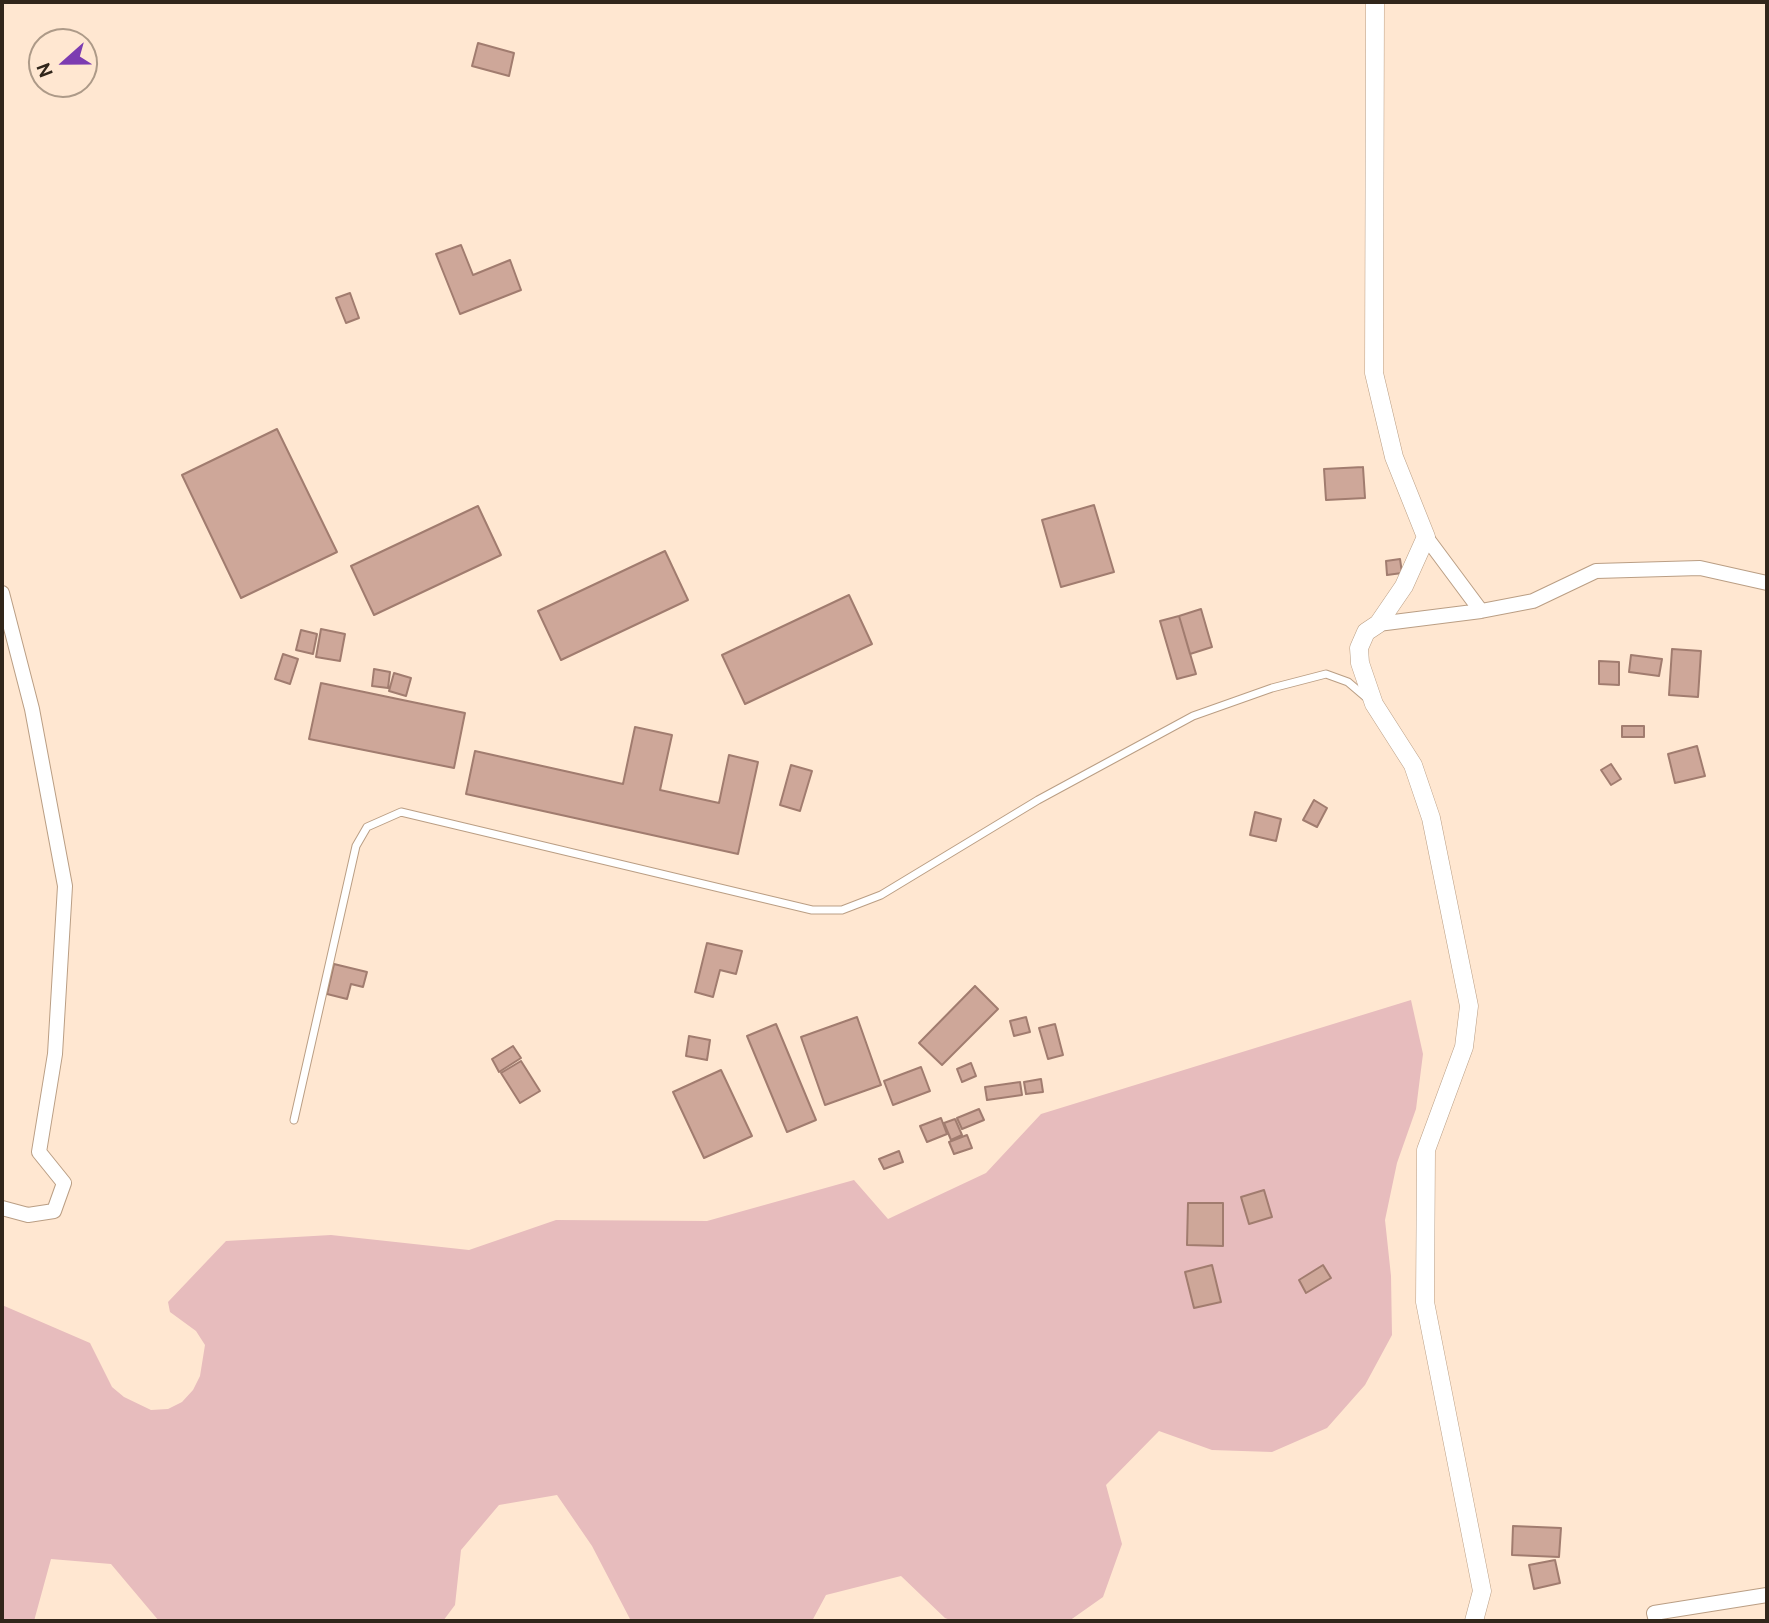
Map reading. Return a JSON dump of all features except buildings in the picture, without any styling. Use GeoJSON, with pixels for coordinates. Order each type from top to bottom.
{"type":"FeatureCollection","features":[{"type":"Feature","properties":{"kind":"street"},"geometry":{"type":"LineString","coordinates":[[1376,2],[1374,373],[1394,457],[1426,537],[1482,611]]}},
{"type":"Feature","properties":{"kind":"street"},"geometry":{"type":"LineString","coordinates":[[1426,537],[1404,586],[1378,624],[1366,632],[1359,648],[1360,663],[1374,704],[1413,765],[1431,818],[1469,1006],[1464,1047],[1426,1150],[1425,1303],[1482,1591],[1474,1621]]}},
{"type":"Feature","properties":{"kind":"street"},"geometry":{"type":"LineString","coordinates":[[1378,624],[1482,611],[1534,601],[1596,570],[1700,568],[1767,583]]}},
{"type":"Feature","properties":{"kind":"street"},"geometry":{"type":"LineString","coordinates":[[2,593],[32,709],[65,886],[55,1054],[39,1152],[64,1183],[54,1211],[28,1215],[2,1208]]}},
{"type":"Feature","properties":{"kind":"street"},"geometry":{"type":"LineString","coordinates":[[1656,1621],[1654,1613],[1767,1595]]}},
{"type":"Feature","properties":{"kind":"lane"},"geometry":{"type":"LineString","coordinates":[[293,1120],[356,846],[367,827],[401,812],[812,910],[842,910],[891,890],[1038,800],[1193,716],[1272,688],[1326,674],[1348,682],[1374,704]]}},
{"type":"Feature","properties":{"kind":"shaded area"},"geometry":{"type":"Polygon","coordinates":[[[1411,1000],[1423,1054],[1416,1109],[1397,1163],[1385,1220],[1391,1276],[1392,1335],[1365,1385],[1327,1428],[1272,1452],[1212,1450],[1159,1431],[1106,1485],[1122,1544],[1103,1597],[1069,1621],[953,1621],[945,1618],[901,1576],[826,1595],[812,1621],[631,1621],[592,1546],[557,1495],[499,1505],[461,1550],[455,1605],[443,1621],[159,1621],[111,1564],[51,1559],[34,1621],[2,1621],[2,1305],[90,1343],[112,1387],[124,1397],[151,1410],[168,1409],[182,1402],[193,1390],[200,1376],[205,1345],[196,1331],[170,1312],[168,1302],[226,1241],[331,1235],[469,1250],[556,1220],[707,1221],[854,1180],[888,1219],[986,1173],[1041,1114],[1411,1000]]]}}]}
